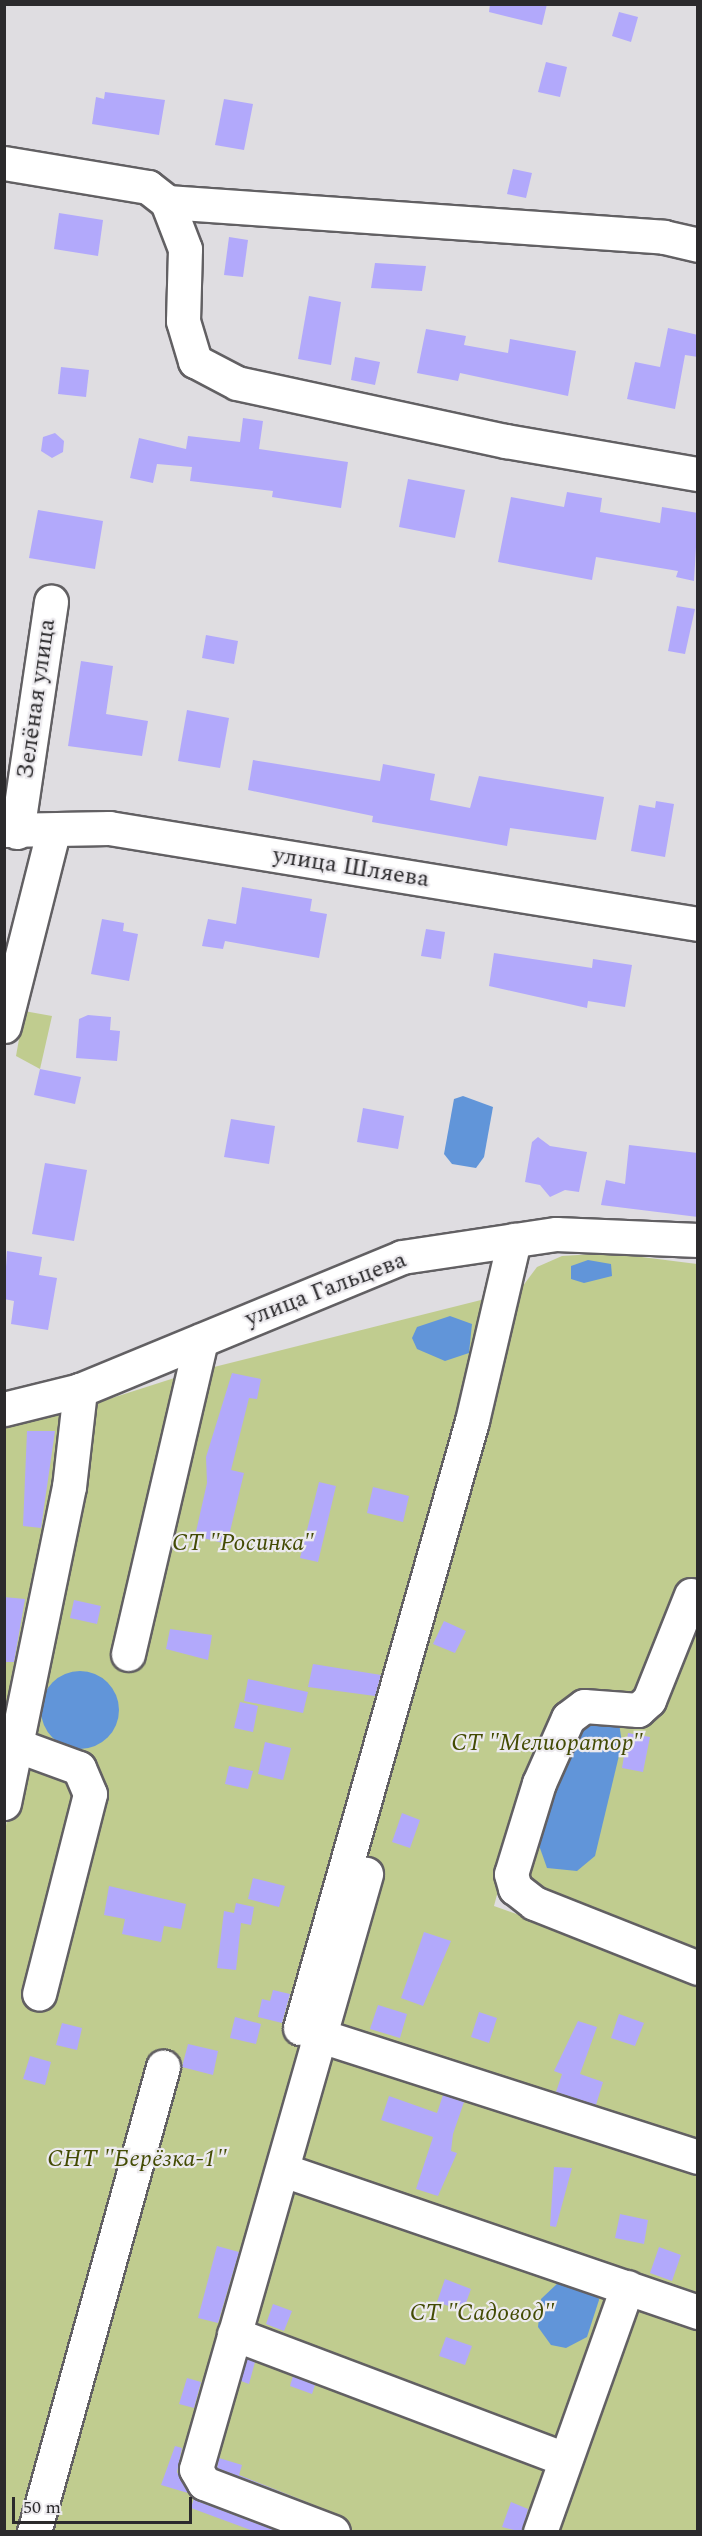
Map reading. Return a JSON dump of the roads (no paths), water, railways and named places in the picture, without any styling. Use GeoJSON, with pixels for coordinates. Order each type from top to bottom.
{"type":"FeatureCollection","features":[{"type":"Feature","properties":{"kind":"street"},"geometry":{"type":"LineString","coordinates":[[4,163],[148,187],[167,202],[185,249],[183,321],[195,361],[237,383],[506,441],[698,474]]}},
{"type":"Feature","properties":{"kind":"street"},"geometry":{"type":"LineString","coordinates":[[167,202],[664,237],[698,245]]}},
{"type":"Feature","properties":{"kind":"street","name":"Зелёная улица"},"geometry":{"type":"LineString","coordinates":[[11,831],[51,602]]}},
{"type":"Feature","properties":{"kind":"street","name":"улица Шляева"},"geometry":{"type":"LineString","coordinates":[[11,831],[53,832],[109,828],[698,924]]}},
{"type":"Feature","properties":{"kind":"street"},"geometry":{"type":"LineString","coordinates":[[4,1026],[53,832]]}},
{"type":"Feature","properties":{"kind":"street","name":"улица Гальцева"},"geometry":{"type":"LineString","coordinates":[[4,1409],[80,1390],[402,1257],[556,1234],[698,1239]]}},
{"type":"Feature","properties":{"kind":"street"},"geometry":{"type":"LineString","coordinates":[[333,2532],[198,2477],[206,2422],[283,2170],[311,2032],[472,1421],[514,1240]]}},
{"type":"Feature","properties":{"kind":"street"},"geometry":{"type":"LineString","coordinates":[[129,1654],[201,1340]]}},
{"type":"Feature","properties":{"kind":"street"},"geometry":{"type":"LineString","coordinates":[[4,1803],[69,1486],[80,1390]]}},
{"type":"Feature","properties":{"kind":"street"},"geometry":{"type":"LineString","coordinates":[[691,1595],[649,1700],[638,1710],[585,1706],[568,1719],[539,1783],[511,1874],[515,1888],[534,1903],[698,1968]]}},
{"type":"Feature","properties":{"kind":"street"},"geometry":{"type":"LineString","coordinates":[[16,1745],[79,1768],[90,1794],[39,1994]]}},
{"type":"Feature","properties":{"kind":"street"},"geometry":{"type":"LineString","coordinates":[[311,2032],[366,1874]]}},
{"type":"Feature","properties":{"kind":"street"},"geometry":{"type":"LineString","coordinates":[[311,2032],[698,2157]]}},
{"type":"Feature","properties":{"kind":"street"},"geometry":{"type":"LineString","coordinates":[[34,2532],[163,2067]]}},
{"type":"Feature","properties":{"kind":"street"},"geometry":{"type":"LineString","coordinates":[[283,2170],[698,2312]]}},
{"type":"Feature","properties":{"kind":"street"},"geometry":{"type":"LineString","coordinates":[[540,2532],[627,2287]]}},
{"type":"Feature","properties":{"kind":"street"},"geometry":{"type":"LineString","coordinates":[[234,2334],[566,2459]]}},
{"type":"Feature","properties":{"kind":"water"},"geometry":{"type":"Polygon","coordinates":[[[463,1096],[493,1107],[484,1157],[476,1168],[452,1164],[444,1154],[454,1099],[463,1096]]]}},
{"type":"Feature","properties":{"kind":"water"},"geometry":{"type":"Polygon","coordinates":[[[588,1260],[611,1264],[612,1276],[584,1283],[571,1279],[571,1266],[588,1260]]]}},
{"type":"Feature","properties":{"kind":"water"},"geometry":{"type":"Polygon","coordinates":[[[450,1316],[472,1324],[469,1353],[445,1361],[417,1349],[412,1338],[417,1327],[450,1316]]]}},
{"type":"Feature","properties":{"kind":"water"},"geometry":{"type":"Polygon","coordinates":[[[80,1671],[95,1674],[108,1682],[116,1695],[119,1710],[116,1725],[108,1738],[95,1746],[80,1749],[65,1746],[52,1738],[44,1725],[41,1710],[44,1695],[52,1682],[65,1674],[80,1671]]]}},
{"type":"Feature","properties":{"kind":"water"},"geometry":{"type":"Polygon","coordinates":[[[585,1716],[619,1723],[622,1743],[595,1856],[577,1871],[547,1868],[535,1834],[585,1716]]]}},
{"type":"Feature","properties":{"kind":"water"},"geometry":{"type":"Polygon","coordinates":[[[559,2282],[598,2294],[599,2300],[587,2337],[566,2348],[551,2345],[538,2327],[541,2299],[559,2282]]]}},
{"type":"Feature","properties":{"kind":"park label","name":"СТ \"Росинка\""},"geometry":{"type":"Point","coordinates":[243,1544]}},
{"type":"Feature","properties":{"kind":"park label","name":"СТ \"Мелиоратор\""},"geometry":{"type":"Point","coordinates":[547,1744]}},
{"type":"Feature","properties":{"kind":"park label","name":"СНТ \"Берёзка-1\""},"geometry":{"type":"Point","coordinates":[137,2160]}},
{"type":"Feature","properties":{"kind":"park label","name":"СТ \"Садовод\""},"geometry":{"type":"Point","coordinates":[482,2314]}}]}
